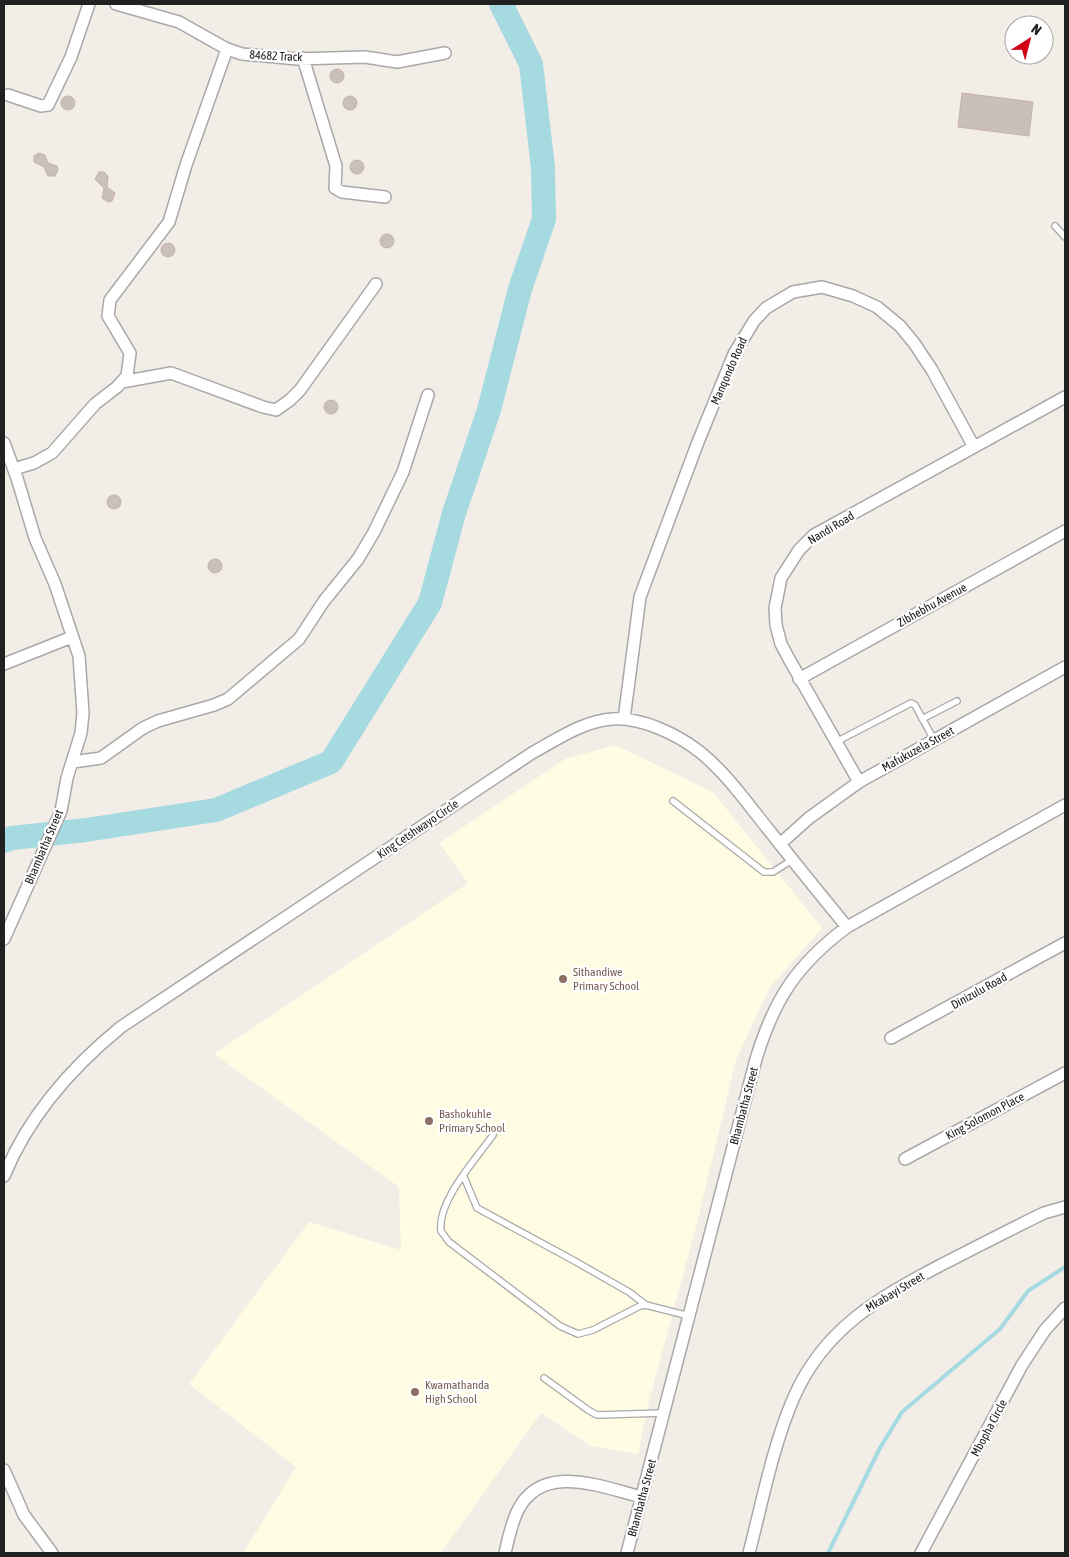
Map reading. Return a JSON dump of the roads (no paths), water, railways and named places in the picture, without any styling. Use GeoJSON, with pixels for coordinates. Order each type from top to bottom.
{"type":"FeatureCollection","features":[{"type":"Feature","properties":{"kind":"street"},"geometry":{"type":"LineString","coordinates":[[8,95],[41,106],[48,105],[71,58],[89,4]]}},
{"type":"Feature","properties":{"kind":"street","name":"84682 Track"},"geometry":{"type":"LineString","coordinates":[[116,4],[158,14],[179,22],[227,49],[242,54],[303,58],[354,56],[407,62],[445,53]]}},
{"type":"Feature","properties":{"kind":"street"},"geometry":{"type":"LineString","coordinates":[[14,469],[34,463],[52,452],[95,404],[122,382],[129,371],[130,353],[108,316],[110,300],[169,222],[186,165],[227,49]]}},
{"type":"Feature","properties":{"kind":"street"},"geometry":{"type":"LineString","coordinates":[[303,58],[336,166],[335,188],[342,192],[384,197]]}},
{"type":"Feature","properties":{"kind":"street"},"geometry":{"type":"LineString","coordinates":[[122,382],[171,373],[276,410],[300,390],[376,284]]}},
{"type":"Feature","properties":{"kind":"street","name":"Manqondo Road"},"geometry":{"type":"LineString","coordinates":[[624,719],[640,597],[698,442],[734,354],[754,321],[766,308],[793,292],[822,287],[853,296],[877,307],[900,326],[914,343],[974,447]]}},
{"type":"Feature","properties":{"kind":"street"},"geometry":{"type":"LineString","coordinates":[[74,756],[101,758],[143,728],[158,721],[214,705],[228,699],[300,639],[324,601],[358,559],[374,532],[411,453],[428,395]]}},
{"type":"Feature","properties":{"kind":"street","name":"Nandi Road"},"geometry":{"type":"LineString","coordinates":[[859,782],[799,679],[781,644],[775,608],[781,578],[799,550],[814,535],[1065,397]]}},
{"type":"Feature","properties":{"kind":"street","name":"Bhambatha Street"},"geometry":{"type":"LineString","coordinates":[[4,443],[35,538],[54,584],[78,656],[83,713],[61,810],[4,939]]}},
{"type":"Feature","properties":{"kind":"street","name":"Zibhebhu Avenue"},"geometry":{"type":"LineString","coordinates":[[799,679],[1065,531]]}},
{"type":"Feature","properties":{"kind":"street"},"geometry":{"type":"LineString","coordinates":[[4,664],[72,637]]}},
{"type":"Feature","properties":{"kind":"street","name":"Mafukuzela Street"},"geometry":{"type":"LineString","coordinates":[[780,844],[809,818],[859,782],[1065,667]]}},
{"type":"Feature","properties":{"kind":"street","name":"King Cetshwayo Circle"},"geometry":{"type":"LineString","coordinates":[[4,1176],[24,1136],[59,1087],[85,1059],[122,1027],[532,754],[568,733],[596,722],[624,719],[666,732],[698,751],[712,763],[847,927]]}},
{"type":"Feature","properties":{"kind":"street","name":"Bhambatha Street"},"geometry":{"type":"LineString","coordinates":[[627,1553],[765,1030],[777,1003],[803,966],[820,948],[847,927],[1065,804]]}},
{"type":"Feature","properties":{"kind":"street","name":"Dinizulu Road"},"geometry":{"type":"LineString","coordinates":[[891,1038],[1065,943]]}},
{"type":"Feature","properties":{"kind":"street","name":"King Solomon Place"},"geometry":{"type":"LineString","coordinates":[[905,1158],[1065,1074]]}},
{"type":"Feature","properties":{"kind":"street","name":"Mkabayi Street"},"geometry":{"type":"LineString","coordinates":[[749,1553],[785,1419],[794,1397],[821,1351],[838,1332],[872,1303],[890,1292],[1044,1213],[1065,1207]]}},
{"type":"Feature","properties":{"kind":"street","name":"Mbopha Circle"},"geometry":{"type":"LineString","coordinates":[[921,1553],[1022,1365],[1045,1330],[1065,1308]]}},
{"type":"Feature","properties":{"kind":"street"},"geometry":{"type":"LineString","coordinates":[[4,1470],[24,1515],[52,1553]]}},
{"type":"Feature","properties":{"kind":"street"},"geometry":{"type":"LineString","coordinates":[[505,1553],[516,1513],[524,1500],[532,1492],[550,1483],[566,1480],[642,1497]]}},
{"type":"Feature","properties":{"kind":"lane"},"geometry":{"type":"LineString","coordinates":[[1055,226],[1065,237]]}},
{"type":"Feature","properties":{"kind":"lane"},"geometry":{"type":"LineString","coordinates":[[922,719],[957,701]]}},
{"type":"Feature","properties":{"kind":"lane"},"geometry":{"type":"LineString","coordinates":[[836,742],[908,703],[914,705],[934,740]]}},
{"type":"Feature","properties":{"kind":"lane"},"geometry":{"type":"LineString","coordinates":[[673,801],[764,872],[773,872],[792,860]]}},
{"type":"Feature","properties":{"kind":"lane"},"geometry":{"type":"LineString","coordinates":[[493,1135],[464,1176],[442,1213],[440,1224],[444,1237],[560,1326],[578,1334],[585,1334],[628,1311],[646,1305]]}},
{"type":"Feature","properties":{"kind":"lane"},"geometry":{"type":"LineString","coordinates":[[464,1176],[477,1208],[580,1263],[629,1292],[646,1305],[689,1316]]}},
{"type":"Feature","properties":{"kind":"lane"},"geometry":{"type":"LineString","coordinates":[[544,1378],[597,1415],[664,1413]]}},
{"type":"Feature","properties":{"kind":"waterway"},"geometry":{"type":"LineString","coordinates":[[4,841],[12,838],[86,830],[216,810],[331,762],[430,603],[454,513],[489,410],[520,289],[544,219],[543,168],[531,64],[501,4]]}},
{"type":"Feature","properties":{"kind":"waterway"},"geometry":{"type":"LineString","coordinates":[[828,1553],[880,1448],[902,1412],[1000,1329],[1028,1291],[1065,1267]]}},
{"type":"Feature","properties":{"kind":"place","name":"Sithandiwe Primary School"},"geometry":{"type":"Point","coordinates":[563,979]}},
{"type":"Feature","properties":{"kind":"place","name":"Bashokuhle Primary School"},"geometry":{"type":"Point","coordinates":[429,1121]}},
{"type":"Feature","properties":{"kind":"place","name":"Kwamathanda High School"},"geometry":{"type":"Point","coordinates":[415,1392]}}]}
